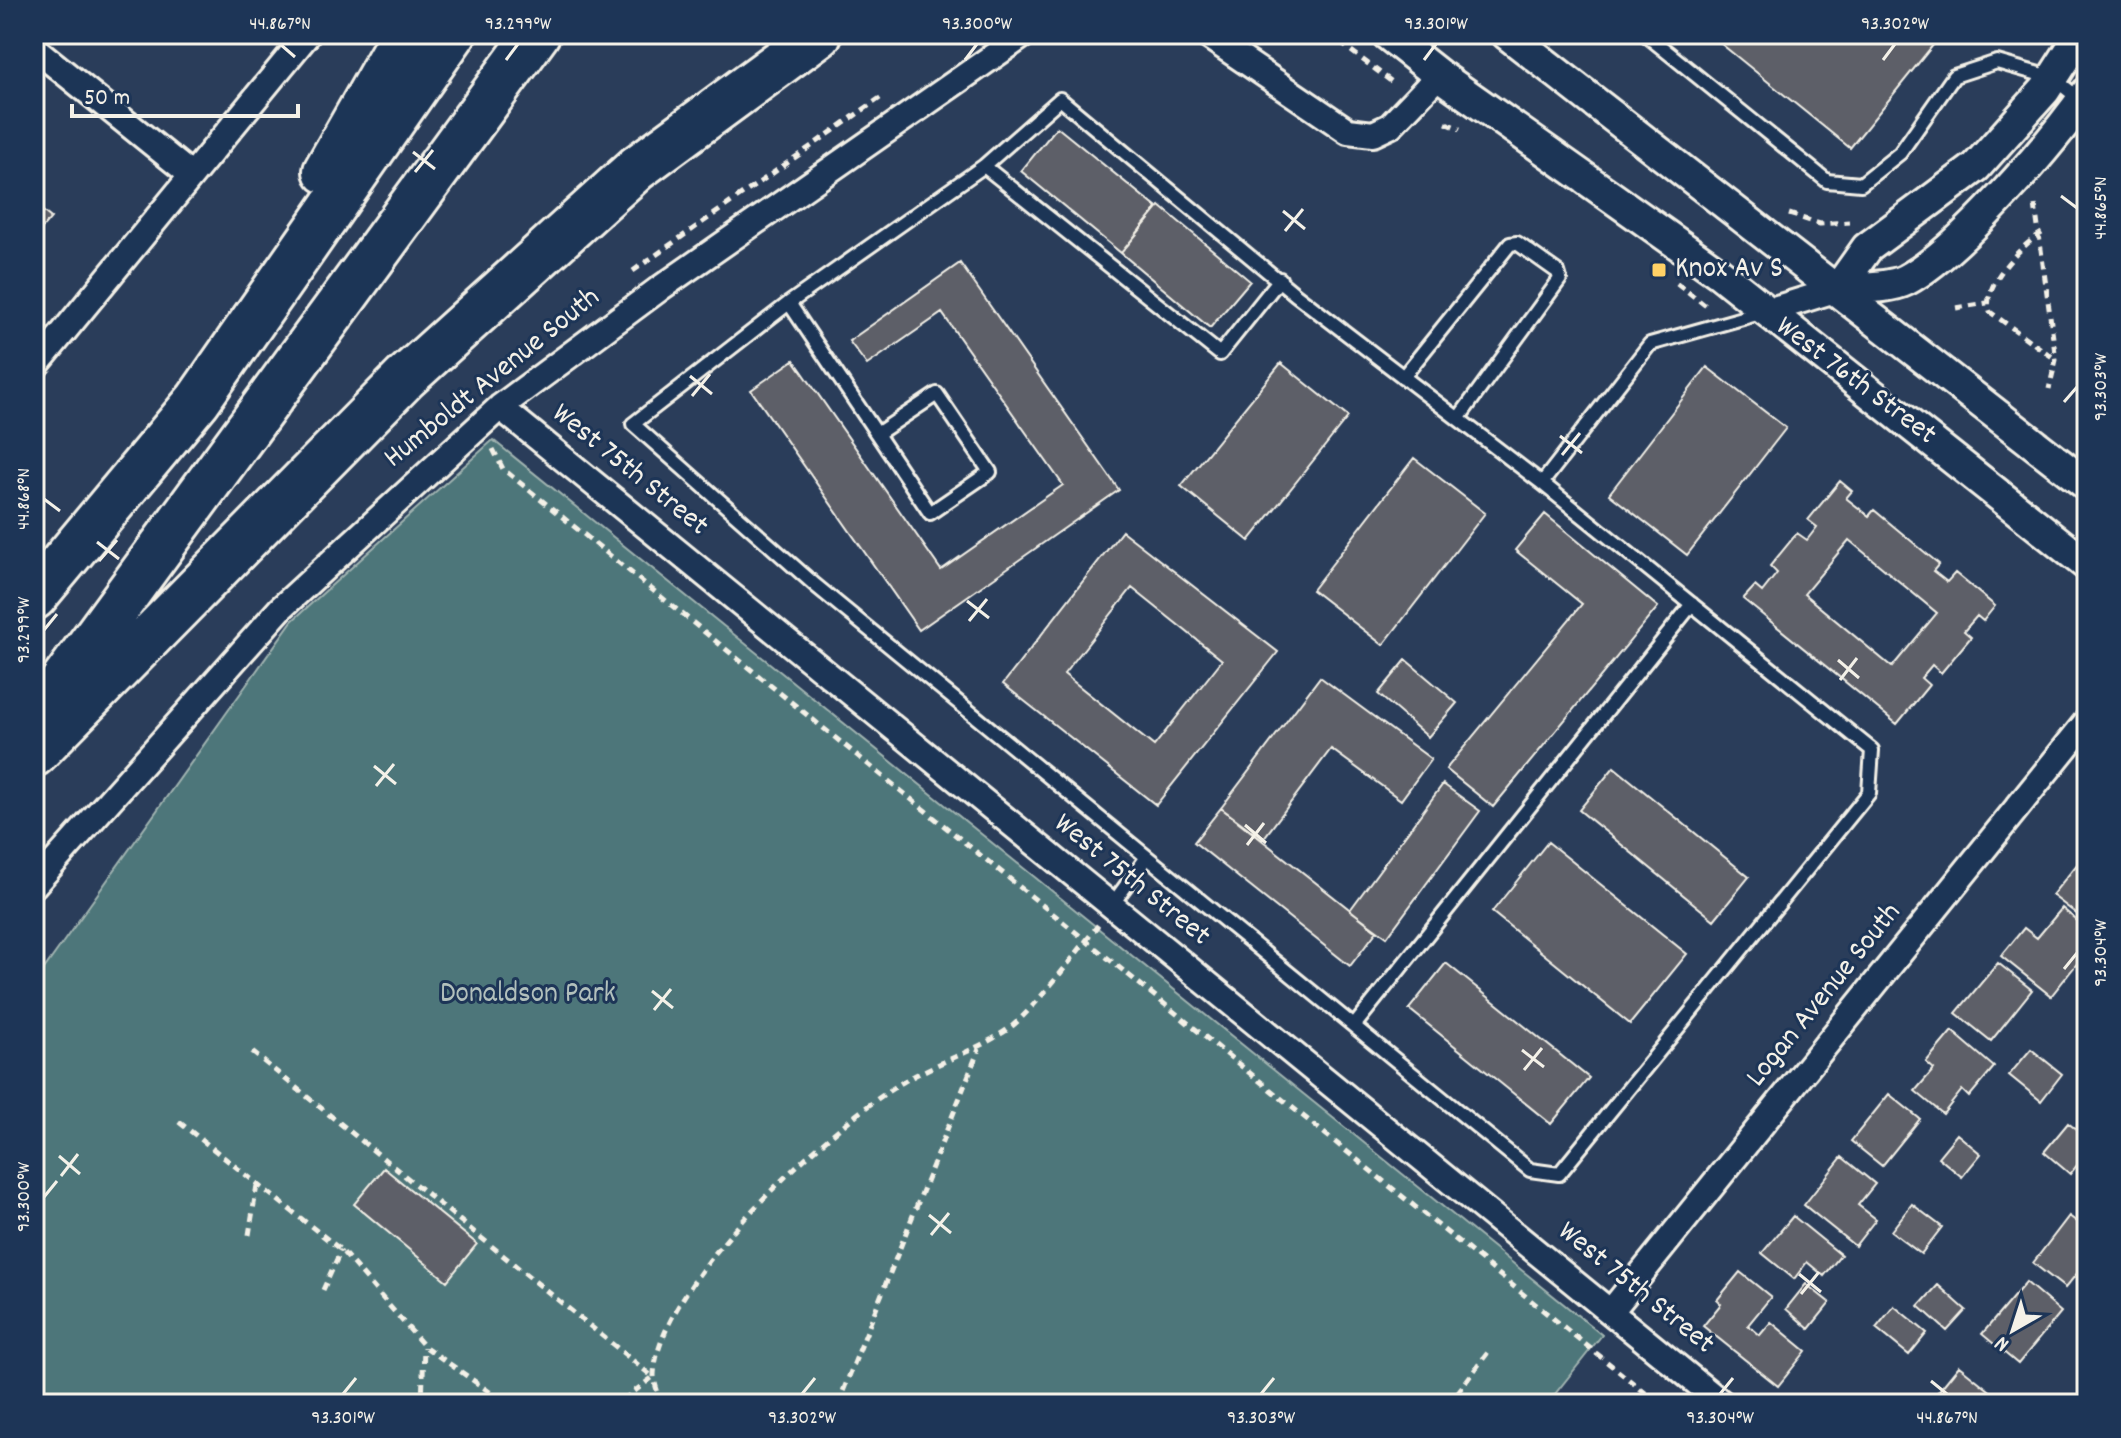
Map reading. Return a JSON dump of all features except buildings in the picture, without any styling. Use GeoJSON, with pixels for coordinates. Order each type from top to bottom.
{"type":"FeatureCollection","features":[{"type":"Feature","properties":{"kind":"highway"},"geometry":{"type":"LineString","coordinates":[[198,400],[404,34]]}},
{"type":"Feature","properties":{"kind":"highway"},"geometry":{"type":"LineString","coordinates":[[34,597],[198,400],[453,34]]}},
{"type":"Feature","properties":{"kind":"highway"},"geometry":{"type":"LineString","coordinates":[[34,721],[537,34]]}},
{"type":"Feature","properties":{"kind":"highway"},"geometry":{"type":"LineString","coordinates":[[34,754],[405,378],[637,168],[819,34]]}},
{"type":"Feature","properties":{"kind":"street"},"geometry":{"type":"LineString","coordinates":[[34,368],[190,174],[308,34]]}},
{"type":"Feature","properties":{"kind":"street","name":"Humboldt Avenue South"},"geometry":{"type":"LineString","coordinates":[[34,885],[281,608],[500,407],[659,289],[1025,34]]}},
{"type":"Feature","properties":{"kind":"street"},"geometry":{"type":"LineString","coordinates":[[1205,34],[1348,131],[1373,134],[1390,126],[1439,75]]}},
{"type":"Feature","properties":{"kind":"street","name":"West 76th Street"},"geometry":{"type":"LineString","coordinates":[[1387,34],[1439,75],[1719,273],[1764,312],[1977,475],[2087,565]]}},
{"type":"Feature","properties":{"kind":"street","name":"West 76th Street"},"geometry":{"type":"LineString","coordinates":[[1507,34],[2087,485]]}},
{"type":"Feature","properties":{"kind":"street"},"geometry":{"type":"LineString","coordinates":[[1838,289],[1867,248],[1976,167],[2053,78],[2081,34]]}},
{"type":"Feature","properties":{"kind":"street"},"geometry":{"type":"LineString","coordinates":[[34,48],[190,174]]}},
{"type":"Feature","properties":{"kind":"street"},"geometry":{"type":"LineString","coordinates":[[1764,312],[1838,289],[1903,281],[1945,252],[2000,195],[2084,97]]}},
{"type":"Feature","properties":{"kind":"street","name":"West 75th Street"},"geometry":{"type":"LineString","coordinates":[[500,407],[1612,1310],[1723,1404]]}},
{"type":"Feature","properties":{"kind":"street","name":"Logan Avenue South"},"geometry":{"type":"LineString","coordinates":[[1612,1310],[2087,721]]}},
{"type":"Feature","properties":{"kind":"lane"},"geometry":{"type":"LineString","coordinates":[[1645,34],[1827,181],[1861,184],[1900,153],[1954,76],[1997,62],[2053,78],[2084,97]]}},
{"type":"Feature","properties":{"kind":"lane"},"geometry":{"type":"LineString","coordinates":[[1060,99],[1280,279],[1295,294],[1542,483],[1872,750],[1869,793],[1559,1174],[1530,1170],[815,585],[633,424],[789,303],[984,166],[1060,99]]}},
{"type":"Feature","properties":{"kind":"lane"},"geometry":{"type":"LineString","coordinates":[[984,166],[1220,354],[1280,279]]}},
{"type":"Feature","properties":{"kind":"lane"},"geometry":{"type":"LineString","coordinates":[[1403,377],[1510,244],[1517,243],[1548,264],[1558,272],[1560,279],[1458,419]]}},
{"type":"Feature","properties":{"kind":"lane"},"geometry":{"type":"LineString","coordinates":[[789,303],[930,513],[990,472],[937,394],[877,434]]}},
{"type":"Feature","properties":{"kind":"lane"},"geometry":{"type":"LineString","coordinates":[[1542,483],[1650,344],[1764,312]]}},
{"type":"Feature","properties":{"kind":"lane"},"geometry":{"type":"LineString","coordinates":[[1354,1026],[1692,604]]}},
{"type":"Feature","properties":{"kind":"lane"},"geometry":{"type":"LineString","coordinates":[[1111,906],[1147,857]]}},
{"type":"Feature","properties":{"kind":"path"},"geometry":{"type":"LineString","coordinates":[[1329,34],[1392,82],[1386,92]]}},
{"type":"Feature","properties":{"kind":"path"},"geometry":{"type":"LineString","coordinates":[[2033,195],[2042,233],[2056,360],[2049,389]]}},
{"type":"Feature","properties":{"kind":"path"},"geometry":{"type":"LineString","coordinates":[[1789,214],[1820,224],[1857,222]]}},
{"type":"Feature","properties":{"kind":"path"},"geometry":{"type":"LineString","coordinates":[[2042,233],[2031,239],[1990,290],[1987,303],[1990,312],[2056,360]]}},
{"type":"Feature","properties":{"kind":"path"},"geometry":{"type":"LineString","coordinates":[[1956,308],[1987,303]]}},
{"type":"Feature","properties":{"kind":"path"},"geometry":{"type":"LineString","coordinates":[[662,1404],[653,1377],[663,1336],[696,1274],[743,1220],[822,1145],[904,1082],[979,1048],[1014,1024],[1111,906]]}},
{"type":"Feature","properties":{"kind":"path"},"geometry":{"type":"LineString","coordinates":[[838,1404],[979,1048]]}},
{"type":"Feature","properties":{"kind":"path"},"geometry":{"type":"LineString","coordinates":[[252,1052],[653,1377]]}},
{"type":"Feature","properties":{"kind":"path"},"geometry":{"type":"LineString","coordinates":[[179,1122],[341,1250],[424,1346],[507,1404]]}},
{"type":"Feature","properties":{"kind":"path"},"geometry":{"type":"LineString","coordinates":[[249,1235],[257,1185]]}},
{"type":"Feature","properties":{"kind":"path"},"geometry":{"type":"LineString","coordinates":[[323,1290],[341,1250]]}},
{"type":"Feature","properties":{"kind":"path"},"geometry":{"type":"LineString","coordinates":[[422,1404],[424,1346]]}},
{"type":"Feature","properties":{"kind":"path"},"geometry":{"type":"LineString","coordinates":[[1449,1404],[1489,1351]]}},
{"type":"Feature","properties":{"kind":"path"},"geometry":{"type":"LineString","coordinates":[[618,1404],[653,1377]]}},
{"type":"Feature","properties":{"kind":"green space","name":"Donaldson Park"},"geometry":{"type":"Polygon","coordinates":[[[493,440],[1602,1335],[1547,1404],[34,1404],[34,983],[292,621],[493,440]]]}},
{"type":"Feature","properties":{"kind":"place","name":"Knox Av S"},"geometry":{"type":"Point","coordinates":[1659,270]}}]}
